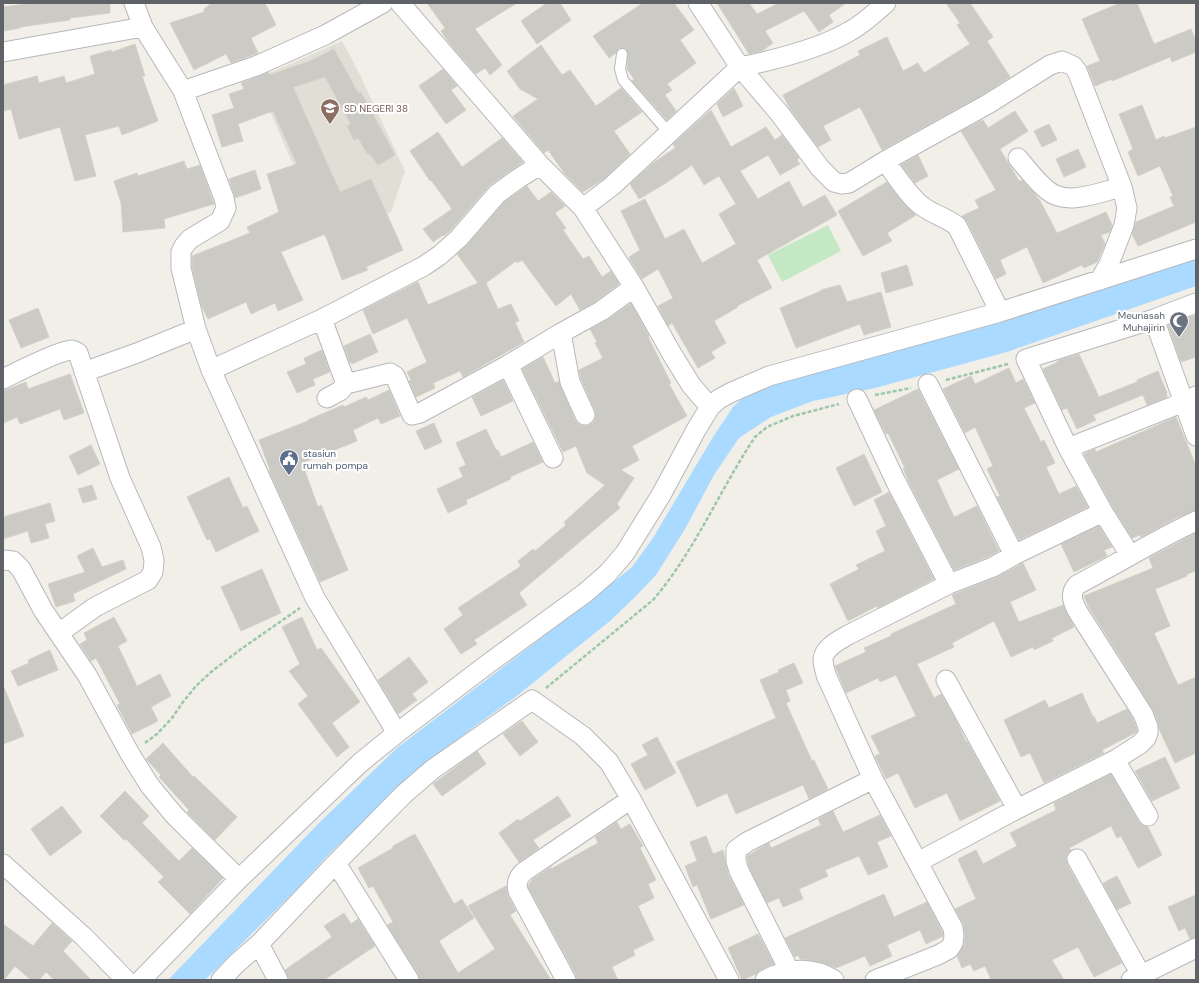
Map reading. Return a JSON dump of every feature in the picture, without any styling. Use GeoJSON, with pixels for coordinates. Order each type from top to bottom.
{"type":"FeatureCollection","features":[{"type":"Feature","properties":{"kind":"street"},"geometry":{"type":"LineString","coordinates":[[134,3],[142,27],[182,90],[220,185],[226,208],[220,221],[190,239],[181,252],[181,268],[196,329],[211,370],[315,598],[397,733]]}},
{"type":"Feature","properties":{"kind":"street"},"geometry":{"type":"LineString","coordinates":[[182,90],[256,66],[325,35],[383,3]]}},
{"type":"Feature","properties":{"kind":"street"},"geometry":{"type":"LineString","coordinates":[[400,3],[540,165],[584,208],[634,287],[687,379],[710,407]]}},
{"type":"Feature","properties":{"kind":"street"},"geometry":{"type":"LineString","coordinates":[[698,3],[740,68],[780,114],[820,168],[834,182],[842,184],[849,183],[885,161],[988,104],[1050,65],[1062,61],[1074,66],[1122,187],[1127,208],[1126,216],[1109,264],[1100,280]]}},
{"type":"Feature","properties":{"kind":"street"},"geometry":{"type":"LineString","coordinates":[[584,208],[612,186],[670,134],[740,68],[765,62],[822,44],[850,31],[886,3]]}},
{"type":"Feature","properties":{"kind":"street"},"geometry":{"type":"LineString","coordinates":[[3,52],[142,27]]}},
{"type":"Feature","properties":{"kind":"street"},"geometry":{"type":"LineString","coordinates":[[1018,158],[1048,191],[1062,197],[1071,198],[1122,187]]}},
{"type":"Feature","properties":{"kind":"street"},"geometry":{"type":"LineString","coordinates":[[885,161],[908,192],[923,208],[951,221],[957,226],[1000,312]]}},
{"type":"Feature","properties":{"kind":"street"},"geometry":{"type":"LineString","coordinates":[[211,370],[322,319],[424,266],[440,255],[459,238],[497,194],[540,165]]}},
{"type":"Feature","properties":{"kind":"street"},"geometry":{"type":"LineString","coordinates":[[141,980],[239,879],[360,763],[489,663],[585,593],[607,574],[625,553],[661,495],[710,407],[719,399],[769,376],[1000,312],[1196,249]]}},
{"type":"Feature","properties":{"kind":"street"},"geometry":{"type":"LineString","coordinates":[[327,398],[340,391],[346,384],[390,373],[395,376],[412,415],[420,413],[508,365],[601,311],[634,287]]}},
{"type":"Feature","properties":{"kind":"street"},"geometry":{"type":"LineString","coordinates":[[1130,555],[1103,512],[1068,448],[1026,359],[1154,319],[1196,303]]}},
{"type":"Feature","properties":{"kind":"street"},"geometry":{"type":"LineString","coordinates":[[322,319],[346,384]]}},
{"type":"Feature","properties":{"kind":"street"},"geometry":{"type":"LineString","coordinates":[[1154,319],[1190,399],[1196,436]]}},
{"type":"Feature","properties":{"kind":"street"},"geometry":{"type":"LineString","coordinates":[[84,372],[138,353],[196,329]]}},
{"type":"Feature","properties":{"kind":"street"},"geometry":{"type":"LineString","coordinates":[[561,333],[570,382],[585,415]]}},
{"type":"Feature","properties":{"kind":"street"},"geometry":{"type":"LineString","coordinates":[[3,378],[59,354],[71,350],[78,353],[120,478],[151,547],[154,560],[153,572],[148,580],[95,607],[59,632]]}},
{"type":"Feature","properties":{"kind":"street"},"geometry":{"type":"LineString","coordinates":[[508,365],[554,458]]}},
{"type":"Feature","properties":{"kind":"street"},"geometry":{"type":"LineString","coordinates":[[928,384],[1014,555]]}},
{"type":"Feature","properties":{"kind":"street"},"geometry":{"type":"LineString","coordinates":[[857,399],[896,482],[949,584]]}},
{"type":"Feature","properties":{"kind":"street"},"geometry":{"type":"LineString","coordinates":[[1068,448],[1190,399]]}},
{"type":"Feature","properties":{"kind":"street"},"geometry":{"type":"LineString","coordinates":[[875,980],[938,955],[949,949],[953,943],[954,936],[952,928],[918,862],[873,779],[826,675],[823,658],[826,651],[841,639],[949,584],[993,567],[1014,555],[1103,512]]}},
{"type":"Feature","properties":{"kind":"street"},"geometry":{"type":"LineString","coordinates":[[918,862],[1017,809],[1115,760],[1140,744],[1146,738],[1148,728],[1143,714],[1078,612],[1072,596],[1077,585],[1168,534],[1196,521]]}},
{"type":"Feature","properties":{"kind":"street"},"geometry":{"type":"LineString","coordinates":[[3,560],[13,561],[21,568],[43,610],[87,675],[130,754],[150,786],[175,816],[239,879]]}},
{"type":"Feature","properties":{"kind":"street"},"geometry":{"type":"LineString","coordinates":[[946,680],[1017,809]]}},
{"type":"Feature","properties":{"kind":"street"},"geometry":{"type":"LineString","coordinates":[[221,980],[236,964],[259,944],[404,794],[433,769],[532,700],[583,736],[609,762],[631,799],[730,980]]}},
{"type":"Feature","properties":{"kind":"street"},"geometry":{"type":"LineString","coordinates":[[1115,760],[1148,816]]}},
{"type":"Feature","properties":{"kind":"street"},"geometry":{"type":"LineString","coordinates":[[789,970],[739,871],[736,861],[736,850],[747,842],[873,779]]}},
{"type":"Feature","properties":{"kind":"street"},"geometry":{"type":"LineString","coordinates":[[566,980],[518,892],[518,881],[521,874],[525,871],[631,799]]}},
{"type":"Feature","properties":{"kind":"street"},"geometry":{"type":"LineString","coordinates":[[1076,859],[1136,978],[1196,948]]}},
{"type":"Feature","properties":{"kind":"street"},"geometry":{"type":"LineString","coordinates":[[336,863],[409,980]]}},
{"type":"Feature","properties":{"kind":"street"},"geometry":{"type":"LineString","coordinates":[[3,864],[84,937],[126,980]]}},
{"type":"Feature","properties":{"kind":"street"},"geometry":{"type":"LineString","coordinates":[[259,944],[278,980]]}},
{"type":"Feature","properties":{"kind":"street"},"geometry":{"type":"LineString","coordinates":[[764,980],[780,972],[789,970],[809,970],[831,979]]}},
{"type":"Feature","properties":{"kind":"lane"},"geometry":{"type":"LineString","coordinates":[[622,54],[620,69],[623,80],[670,134]]}},
{"type":"Feature","properties":{"kind":"path"},"geometry":{"type":"LineString","coordinates":[[532,700],[653,600],[684,559],[755,437],[767,427],[793,416],[857,399],[928,384],[1026,359]]}},
{"type":"Feature","properties":{"kind":"path"},"geometry":{"type":"LineString","coordinates":[[130,754],[157,734],[172,718],[182,702],[196,686],[212,672],[240,649],[315,598]]}},
{"type":"Feature","properties":{"kind":"shaded area","name":"SD NEGERI 38"},"geometry":{"type":"Polygon","coordinates":[[[342,41],[358,71],[405,171],[391,212],[325,238],[256,79],[342,41]]]}},
{"type":"Feature","properties":{"kind":"green space"},"geometry":{"type":"Polygon","coordinates":[[[828,225],[841,251],[782,282],[768,255],[828,225]]]}},
{"type":"Feature","properties":{"kind":"water"},"geometry":{"type":"Polygon","coordinates":[[[1196,254],[1196,286],[1007,352],[875,388],[813,401],[771,417],[739,438],[714,475],[685,529],[656,575],[610,621],[518,695],[471,729],[409,778],[328,855],[294,892],[205,980],[168,980],[319,823],[397,748],[632,567],[653,538],[713,437],[733,407],[752,390],[1196,254]]]}},
{"type":"Feature","properties":{"kind":"building"},"geometry":{"type":"Polygon","coordinates":[[[35,3],[110,3],[110,13],[70,18],[70,20],[20,27],[4,31],[3,7],[35,3]]]}},
{"type":"Feature","properties":{"kind":"building"},"geometry":{"type":"Polygon","coordinates":[[[212,3],[265,3],[276,25],[251,38],[258,53],[231,63],[226,54],[194,70],[170,23],[204,12],[204,9],[212,3]]]}},
{"type":"Feature","properties":{"kind":"building"},"geometry":{"type":"Polygon","coordinates":[[[427,3],[517,3],[475,29],[502,65],[490,75],[485,68],[476,74],[450,44],[441,31],[445,28],[427,3]]]}},
{"type":"Feature","properties":{"kind":"building"},"geometry":{"type":"Polygon","coordinates":[[[547,3],[560,3],[571,20],[537,44],[521,21],[547,3]]]}},
{"type":"Feature","properties":{"kind":"building"},"geometry":{"type":"Polygon","coordinates":[[[643,3],[674,3],[694,30],[680,40],[696,63],[667,84],[672,90],[665,95],[676,111],[667,120],[632,81],[634,79],[627,69],[628,54],[626,49],[619,48],[616,53],[609,58],[593,36],[643,3]]]}},
{"type":"Feature","properties":{"kind":"building"},"geometry":{"type":"Polygon","coordinates":[[[717,3],[749,3],[757,14],[779,3],[846,3],[829,15],[833,22],[819,32],[804,11],[765,31],[773,43],[762,51],[749,54],[717,3]]]}},
{"type":"Feature","properties":{"kind":"building"},"geometry":{"type":"Polygon","coordinates":[[[946,3],[970,3],[993,37],[987,41],[1010,77],[982,95],[882,150],[860,107],[823,126],[831,140],[818,147],[790,109],[783,95],[860,55],[858,51],[887,37],[903,71],[918,63],[924,73],[970,44],[957,25],[960,23],[946,3]]]}},
{"type":"Feature","properties":{"kind":"building"},"geometry":{"type":"Polygon","coordinates":[[[1120,3],[1137,3],[1154,44],[1191,29],[1196,41],[1196,52],[1172,62],[1170,57],[1112,81],[1112,79],[1095,86],[1087,66],[1100,61],[1082,19],[1120,3]]]}},
{"type":"Feature","properties":{"kind":"building"},"geometry":{"type":"Polygon","coordinates":[[[135,44],[145,76],[142,76],[158,121],[122,135],[119,126],[85,135],[96,176],[75,181],[60,127],[19,139],[11,109],[3,111],[3,85],[37,76],[39,83],[64,76],[66,83],[95,74],[90,56],[111,50],[112,52],[135,44]]]}},
{"type":"Feature","properties":{"kind":"building"},"geometry":{"type":"Polygon","coordinates":[[[541,45],[562,75],[570,70],[596,106],[621,88],[642,112],[614,131],[630,154],[605,178],[583,192],[565,174],[548,150],[544,153],[513,116],[538,99],[520,89],[507,71],[541,45]]]}},
{"type":"Feature","properties":{"kind":"building"},"geometry":{"type":"Polygon","coordinates":[[[334,49],[358,93],[361,92],[395,155],[378,165],[370,154],[368,155],[358,138],[354,140],[347,126],[351,124],[325,77],[293,87],[340,192],[371,179],[403,250],[366,267],[368,270],[342,280],[325,234],[281,252],[303,300],[278,311],[275,303],[251,314],[246,302],[208,319],[201,305],[192,267],[192,256],[250,233],[247,227],[279,212],[267,174],[297,164],[273,111],[238,124],[243,141],[222,147],[212,115],[234,108],[229,94],[244,89],[241,83],[268,72],[270,75],[310,61],[334,49]]]}},
{"type":"Feature","properties":{"kind":"building"},"geometry":{"type":"Polygon","coordinates":[[[443,69],[457,86],[451,90],[466,110],[446,124],[419,86],[443,69]]]}},
{"type":"Feature","properties":{"kind":"building"},"geometry":{"type":"Polygon","coordinates":[[[734,88],[743,106],[723,117],[717,104],[734,88]]]}},
{"type":"Feature","properties":{"kind":"building"},"geometry":{"type":"Polygon","coordinates":[[[1142,105],[1156,140],[1164,136],[1165,138],[1196,127],[1196,222],[1138,246],[1132,234],[1136,222],[1174,206],[1170,197],[1173,196],[1160,166],[1138,176],[1128,152],[1133,149],[1119,114],[1142,105]]]}},
{"type":"Feature","properties":{"kind":"building"},"geometry":{"type":"Polygon","coordinates":[[[711,110],[731,147],[766,127],[775,140],[782,135],[799,158],[797,160],[800,164],[780,175],[768,155],[740,171],[758,199],[789,181],[803,207],[825,195],[837,215],[757,260],[772,288],[737,306],[738,307],[714,321],[726,343],[711,352],[715,358],[698,368],[672,323],[668,326],[658,306],[673,298],[658,269],[642,279],[630,260],[629,257],[640,250],[621,211],[645,199],[665,239],[684,229],[702,263],[736,244],[719,214],[736,204],[719,176],[704,185],[692,165],[639,199],[630,184],[652,164],[675,148],[673,144],[711,110]]]}},
{"type":"Feature","properties":{"kind":"building"},"geometry":{"type":"Polygon","coordinates":[[[1015,111],[1028,131],[1000,149],[1019,181],[1022,180],[1039,199],[1057,233],[1106,212],[1112,225],[1110,232],[1101,235],[1105,244],[1097,262],[1084,268],[1082,265],[1043,283],[1027,247],[1000,260],[1006,274],[996,279],[967,221],[962,216],[979,208],[975,200],[996,190],[961,131],[983,120],[988,128],[1015,111]]]}},
{"type":"Feature","properties":{"kind":"building"},"geometry":{"type":"Polygon","coordinates":[[[1049,124],[1057,140],[1042,147],[1034,131],[1049,124]]]}},
{"type":"Feature","properties":{"kind":"building"},"geometry":{"type":"Polygon","coordinates":[[[438,132],[462,167],[502,138],[523,162],[490,185],[451,230],[433,242],[423,229],[452,209],[431,180],[430,181],[410,151],[438,132]]]}},
{"type":"Feature","properties":{"kind":"building"},"geometry":{"type":"Polygon","coordinates":[[[1078,149],[1086,167],[1064,177],[1056,159],[1078,149]]]}},
{"type":"Feature","properties":{"kind":"building"},"geometry":{"type":"Polygon","coordinates":[[[918,155],[928,176],[915,183],[901,165],[918,155]]]}},
{"type":"Feature","properties":{"kind":"building"},"geometry":{"type":"Polygon","coordinates":[[[184,161],[187,169],[200,165],[214,204],[164,219],[165,228],[123,232],[121,203],[114,181],[137,173],[138,176],[184,161]]]}},
{"type":"Feature","properties":{"kind":"building"},"geometry":{"type":"Polygon","coordinates":[[[255,170],[261,189],[235,198],[229,179],[255,170]]]}},
{"type":"Feature","properties":{"kind":"building"},"geometry":{"type":"Polygon","coordinates":[[[887,182],[901,200],[916,215],[887,233],[892,241],[863,256],[838,211],[887,182]]]}},
{"type":"Feature","properties":{"kind":"building"},"geometry":{"type":"Polygon","coordinates":[[[527,186],[538,201],[551,192],[565,206],[555,213],[566,228],[563,230],[583,259],[589,256],[602,277],[611,271],[619,284],[595,302],[580,310],[571,294],[556,306],[522,260],[517,263],[516,261],[486,283],[498,309],[511,304],[519,321],[515,322],[524,342],[463,377],[460,371],[433,383],[435,388],[416,397],[407,372],[427,362],[407,318],[373,334],[363,310],[418,282],[428,305],[478,283],[457,254],[467,245],[504,202],[527,186]]]}},
{"type":"Feature","properties":{"kind":"building"},"geometry":{"type":"Polygon","coordinates":[[[907,265],[913,285],[886,293],[881,273],[907,265]]]}},
{"type":"Feature","properties":{"kind":"building"},"geometry":{"type":"Polygon","coordinates":[[[840,285],[847,302],[881,292],[891,327],[864,335],[860,324],[796,348],[780,308],[821,290],[840,285]]]}},
{"type":"Feature","properties":{"kind":"building"},"geometry":{"type":"Polygon","coordinates":[[[631,303],[649,336],[648,337],[671,383],[669,384],[687,416],[632,446],[639,460],[621,470],[634,478],[617,504],[620,508],[519,593],[527,605],[474,640],[477,644],[461,654],[444,629],[463,615],[458,608],[521,566],[518,561],[533,549],[535,551],[566,525],[564,522],[605,485],[587,473],[576,446],[563,452],[522,369],[543,357],[555,383],[559,381],[575,420],[578,424],[584,426],[590,425],[594,422],[596,416],[595,411],[581,379],[579,370],[603,358],[590,329],[607,320],[631,303]]]}},
{"type":"Feature","properties":{"kind":"building"},"geometry":{"type":"Polygon","coordinates":[[[38,308],[49,337],[21,348],[9,320],[38,308]]]}},
{"type":"Feature","properties":{"kind":"building"},"geometry":{"type":"Polygon","coordinates":[[[1196,315],[1196,357],[1181,362],[1168,325],[1196,315]]]}},
{"type":"Feature","properties":{"kind":"building"},"geometry":{"type":"Polygon","coordinates":[[[370,334],[378,352],[352,364],[351,362],[350,363],[344,346],[370,334]]]}},
{"type":"Feature","properties":{"kind":"building"},"geometry":{"type":"Polygon","coordinates":[[[322,350],[330,372],[313,379],[315,385],[297,393],[287,372],[306,364],[304,358],[322,350]]]}},
{"type":"Feature","properties":{"kind":"building"},"geometry":{"type":"Polygon","coordinates":[[[1079,354],[1099,397],[1137,382],[1137,380],[1158,371],[1167,393],[1167,397],[1147,405],[1143,395],[1093,415],[1096,420],[1077,429],[1067,408],[1062,410],[1043,369],[1058,362],[1057,361],[1079,354]]]}},
{"type":"Feature","properties":{"kind":"building"},"geometry":{"type":"Polygon","coordinates":[[[1009,368],[1016,383],[1023,379],[1035,403],[1024,408],[1041,442],[1044,440],[1055,463],[1046,467],[1059,494],[1076,486],[1088,507],[1019,540],[997,497],[1000,496],[987,469],[993,466],[975,427],[965,433],[943,389],[971,376],[975,384],[1009,368]]]}},
{"type":"Feature","properties":{"kind":"building"},"geometry":{"type":"Polygon","coordinates":[[[70,374],[84,413],[64,420],[60,409],[20,424],[17,417],[3,423],[3,391],[26,382],[28,389],[70,374]]]}},
{"type":"Feature","properties":{"kind":"building"},"geometry":{"type":"Polygon","coordinates":[[[503,380],[513,401],[481,416],[472,397],[503,380]]]}},
{"type":"Feature","properties":{"kind":"building"},"geometry":{"type":"Polygon","coordinates":[[[918,389],[959,469],[937,480],[954,517],[977,506],[999,551],[988,557],[954,570],[909,483],[903,468],[905,468],[888,433],[886,434],[874,410],[918,389]]]}},
{"type":"Feature","properties":{"kind":"building"},"geometry":{"type":"Polygon","coordinates":[[[389,390],[400,416],[381,424],[378,418],[353,430],[357,441],[302,463],[318,507],[321,505],[348,570],[320,582],[269,471],[270,470],[259,440],[308,421],[343,405],[344,407],[366,397],[368,400],[389,390]]]}},
{"type":"Feature","properties":{"kind":"building"},"geometry":{"type":"Polygon","coordinates":[[[1176,417],[1196,466],[1196,510],[1176,518],[1141,537],[1140,535],[1132,538],[1112,506],[1084,454],[1095,449],[1096,452],[1176,417]]]}},
{"type":"Feature","properties":{"kind":"building"},"geometry":{"type":"Polygon","coordinates":[[[434,423],[442,442],[425,450],[416,431],[434,423]]]}},
{"type":"Feature","properties":{"kind":"building"},"geometry":{"type":"Polygon","coordinates":[[[486,429],[501,457],[533,442],[543,462],[466,500],[467,504],[448,513],[437,489],[463,477],[459,468],[466,465],[456,443],[486,429]]]}},
{"type":"Feature","properties":{"kind":"building"},"geometry":{"type":"Polygon","coordinates":[[[91,445],[100,464],[78,475],[69,456],[91,445]]]}},
{"type":"Feature","properties":{"kind":"building"},"geometry":{"type":"Polygon","coordinates":[[[864,454],[882,492],[854,506],[836,468],[864,454]]]}},
{"type":"Feature","properties":{"kind":"building"},"geometry":{"type":"Polygon","coordinates":[[[229,477],[243,508],[247,506],[259,531],[216,552],[210,539],[207,540],[187,497],[229,477]]]}},
{"type":"Feature","properties":{"kind":"building"},"geometry":{"type":"Polygon","coordinates":[[[92,485],[97,499],[83,503],[78,489],[92,485]]]}},
{"type":"Feature","properties":{"kind":"building"},"geometry":{"type":"Polygon","coordinates":[[[889,492],[934,579],[878,608],[877,606],[848,621],[830,584],[859,569],[856,565],[885,551],[876,531],[886,526],[874,500],[889,492]]]}},
{"type":"Feature","properties":{"kind":"building"},"geometry":{"type":"Polygon","coordinates":[[[50,503],[55,521],[45,524],[49,538],[31,543],[28,531],[3,539],[3,517],[50,503]]]}},
{"type":"Feature","properties":{"kind":"building"},"geometry":{"type":"Polygon","coordinates":[[[1099,526],[1112,547],[1104,550],[1107,556],[1074,572],[1061,544],[1099,526]]]}},
{"type":"Feature","properties":{"kind":"building"},"geometry":{"type":"Polygon","coordinates":[[[1196,533],[1196,571],[1155,589],[1170,626],[1154,633],[1178,685],[1196,677],[1196,753],[1175,763],[1159,729],[1152,708],[1088,606],[1084,596],[1153,568],[1149,558],[1196,533]]]}},
{"type":"Feature","properties":{"kind":"building"},"geometry":{"type":"Polygon","coordinates":[[[93,548],[102,567],[123,560],[126,569],[73,594],[75,601],[56,607],[48,584],[85,572],[77,556],[93,548]]]}},
{"type":"Feature","properties":{"kind":"building"},"geometry":{"type":"Polygon","coordinates":[[[1023,563],[1036,590],[1010,602],[1019,622],[1063,605],[1074,627],[1052,638],[1053,641],[1034,650],[1033,647],[1011,657],[994,621],[952,643],[954,647],[917,664],[934,698],[941,694],[958,724],[966,742],[967,741],[1000,801],[960,821],[947,793],[915,808],[898,773],[886,779],[875,756],[880,754],[871,736],[916,716],[896,675],[880,682],[878,678],[846,693],[835,666],[866,652],[864,648],[891,636],[891,634],[956,604],[952,595],[997,577],[1023,563]]]}},
{"type":"Feature","properties":{"kind":"building"},"geometry":{"type":"Polygon","coordinates":[[[262,569],[281,613],[241,631],[221,587],[262,569]]]}},
{"type":"Feature","properties":{"kind":"building"},"geometry":{"type":"Polygon","coordinates":[[[114,617],[127,641],[118,646],[137,686],[160,674],[171,696],[151,707],[158,721],[132,734],[117,705],[120,704],[96,658],[91,661],[80,644],[87,640],[84,633],[114,617]]]}},
{"type":"Feature","properties":{"kind":"building"},"geometry":{"type":"Polygon","coordinates":[[[302,617],[317,650],[321,648],[360,702],[332,723],[349,747],[337,757],[298,704],[308,696],[289,671],[300,664],[282,627],[302,617]]]}},
{"type":"Feature","properties":{"kind":"building"},"geometry":{"type":"Polygon","coordinates":[[[50,650],[58,670],[18,686],[11,671],[29,663],[28,660],[50,650]]]}},
{"type":"Feature","properties":{"kind":"building"},"geometry":{"type":"Polygon","coordinates":[[[409,657],[428,682],[412,694],[417,700],[398,714],[378,680],[409,657]]]}},
{"type":"Feature","properties":{"kind":"building"},"geometry":{"type":"Polygon","coordinates":[[[794,663],[803,683],[786,690],[790,701],[786,703],[812,761],[814,760],[828,789],[809,799],[803,785],[736,814],[727,793],[697,807],[676,762],[776,718],[760,680],[779,672],[778,670],[794,663]]]}},
{"type":"Feature","properties":{"kind":"building"},"geometry":{"type":"Polygon","coordinates":[[[3,685],[24,736],[3,744],[3,685]]]}},
{"type":"Feature","properties":{"kind":"building"},"geometry":{"type":"Polygon","coordinates":[[[1082,693],[1097,723],[1127,709],[1133,719],[1137,732],[1102,750],[1104,753],[1044,783],[1030,753],[1021,757],[1004,720],[1045,700],[1049,708],[1082,693]]]}},
{"type":"Feature","properties":{"kind":"building"},"geometry":{"type":"Polygon","coordinates":[[[522,721],[538,742],[520,756],[503,734],[522,721]]]}},
{"type":"Feature","properties":{"kind":"building"},"geometry":{"type":"Polygon","coordinates":[[[657,737],[676,773],[645,790],[631,764],[648,755],[642,745],[657,737]]]}},
{"type":"Feature","properties":{"kind":"building"},"geometry":{"type":"Polygon","coordinates":[[[163,743],[193,777],[194,776],[237,817],[215,840],[187,812],[189,810],[159,777],[161,775],[146,759],[163,743]]]}},
{"type":"Feature","properties":{"kind":"building"},"geometry":{"type":"Polygon","coordinates":[[[477,751],[486,764],[442,796],[433,784],[477,751]]]}},
{"type":"Feature","properties":{"kind":"building"},"geometry":{"type":"Polygon","coordinates":[[[1165,757],[1180,788],[1152,801],[1135,771],[1165,757]]]}},
{"type":"Feature","properties":{"kind":"building"},"geometry":{"type":"Polygon","coordinates":[[[1111,774],[1139,822],[1148,827],[1162,855],[1138,868],[1121,836],[1117,838],[1111,826],[1069,848],[1071,850],[1067,854],[1066,859],[1067,864],[1122,963],[1094,977],[1078,947],[1052,960],[1064,980],[991,980],[985,966],[974,971],[970,964],[962,968],[957,956],[964,945],[965,935],[963,923],[955,909],[976,899],[958,859],[976,850],[983,864],[1017,846],[1010,833],[1056,810],[1054,803],[1111,774]]]}},
{"type":"Feature","properties":{"kind":"building"},"geometry":{"type":"Polygon","coordinates":[[[125,791],[149,816],[142,823],[179,861],[192,848],[223,878],[190,914],[158,882],[164,877],[126,839],[124,840],[100,816],[125,791]]]}},
{"type":"Feature","properties":{"kind":"building"},"geometry":{"type":"Polygon","coordinates":[[[558,796],[571,816],[533,840],[539,848],[519,862],[499,833],[518,819],[520,821],[558,796]]]}},
{"type":"Feature","properties":{"kind":"building"},"geometry":{"type":"Polygon","coordinates":[[[62,806],[82,832],[50,856],[31,829],[62,806]]]}},
{"type":"Feature","properties":{"kind":"building"},"geometry":{"type":"Polygon","coordinates":[[[833,811],[843,832],[880,815],[891,836],[877,842],[888,867],[868,875],[859,856],[825,870],[828,876],[799,889],[803,899],[783,907],[779,898],[767,903],[749,867],[747,856],[769,843],[771,848],[821,825],[818,819],[833,811]]]}},
{"type":"Feature","properties":{"kind":"building"},"geometry":{"type":"Polygon","coordinates":[[[617,822],[621,829],[630,824],[643,846],[640,848],[656,880],[648,884],[654,898],[638,906],[654,940],[633,950],[635,955],[612,967],[618,980],[577,980],[576,975],[528,887],[532,880],[551,867],[551,869],[598,843],[595,837],[617,822]]]}},
{"type":"Feature","properties":{"kind":"building"},"geometry":{"type":"Polygon","coordinates":[[[415,834],[454,904],[462,899],[474,918],[439,941],[458,973],[495,949],[468,906],[506,886],[508,896],[516,911],[510,915],[551,980],[420,980],[418,974],[387,925],[393,922],[373,886],[369,888],[358,868],[415,834]]]}},
{"type":"Feature","properties":{"kind":"building"},"geometry":{"type":"Polygon","coordinates":[[[706,836],[713,854],[723,850],[728,874],[744,905],[711,919],[697,885],[693,887],[685,866],[697,861],[690,842],[706,836]]]}},
{"type":"Feature","properties":{"kind":"building"},"geometry":{"type":"Polygon","coordinates":[[[1117,876],[1131,903],[1117,910],[1103,883],[1117,876]]]}},
{"type":"Feature","properties":{"kind":"building"},"geometry":{"type":"Polygon","coordinates":[[[884,894],[894,917],[927,902],[942,931],[943,936],[926,944],[920,930],[887,945],[892,956],[870,966],[865,956],[836,968],[819,962],[800,959],[798,955],[795,957],[785,938],[884,894]]]}},
{"type":"Feature","properties":{"kind":"building"},"geometry":{"type":"Polygon","coordinates":[[[1196,895],[1196,937],[1190,939],[1185,928],[1179,931],[1168,907],[1196,895]]]}},
{"type":"Feature","properties":{"kind":"building"},"geometry":{"type":"Polygon","coordinates":[[[344,913],[351,924],[358,919],[375,946],[324,980],[289,980],[285,970],[332,937],[324,926],[344,913]]]}},
{"type":"Feature","properties":{"kind":"building"},"geometry":{"type":"Polygon","coordinates":[[[52,923],[72,941],[63,951],[91,980],[54,980],[46,972],[39,980],[31,980],[15,966],[3,980],[3,924],[33,946],[52,923]]]}},
{"type":"Feature","properties":{"kind":"building"},"geometry":{"type":"Polygon","coordinates":[[[758,934],[774,964],[742,980],[728,948],[758,934]]]}},
{"type":"Feature","properties":{"kind":"place","name":"SD NEGERI 38"},"geometry":{"type":"Point","coordinates":[330,125]}},
{"type":"Feature","properties":{"kind":"place","name":"Meunasah Muhajirin"},"geometry":{"type":"Point","coordinates":[1179,338]}},
{"type":"Feature","properties":{"kind":"place","name":"stasiun rumah pompa"},"geometry":{"type":"Point","coordinates":[289,476]}}]}
